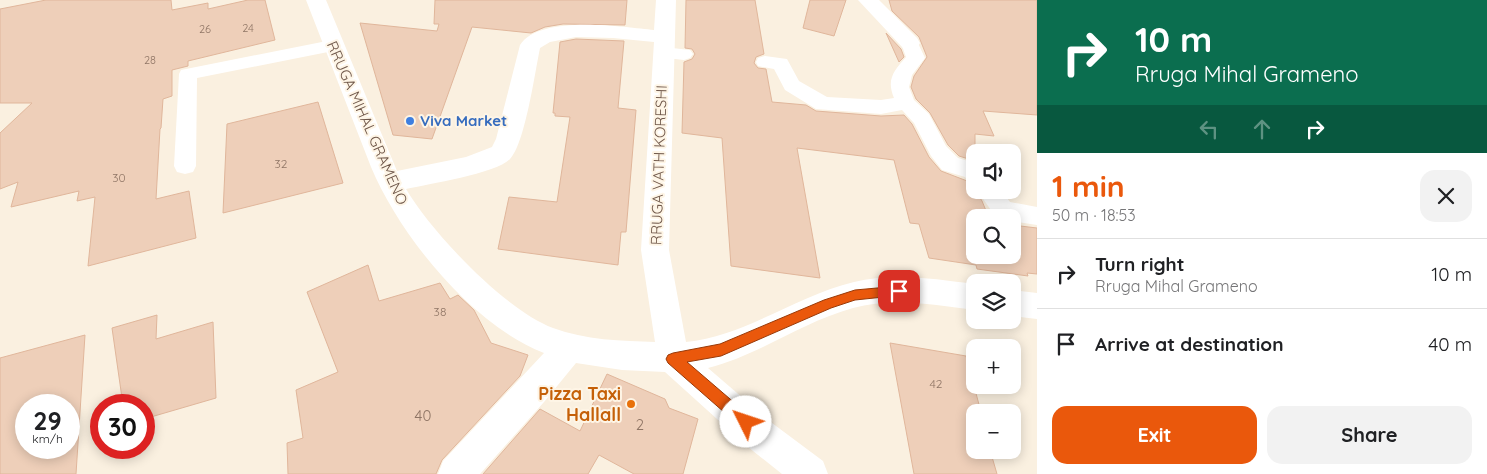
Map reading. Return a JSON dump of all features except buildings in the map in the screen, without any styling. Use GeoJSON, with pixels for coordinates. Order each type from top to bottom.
{"type":"FeatureCollection","features":[{"type":"Feature","properties":{"kind":"street","name":"RRUGA MIHAL GRAMENO"},"geometry":{"type":"LineString","coordinates":[[316,0],[332,46],[390,182],[414,225],[426,240],[479,293],[514,322],[535,335],[569,347],[613,354],[673,359],[721,350],[828,304],[855,295],[884,291],[914,291],[966,296]]}},
{"type":"Feature","properties":{"kind":"street","name":"RRUGA VATH KORESHI"},"geometry":{"type":"LineString","coordinates":[[666,0],[670,48],[655,241],[673,359]]}},
{"type":"Feature","properties":{"kind":"street"},"geometry":{"type":"LineString","coordinates":[[868,0],[910,43]]}},
{"type":"Feature","properties":{"kind":"street"},"geometry":{"type":"LineString","coordinates":[[390,182],[470,166],[491,160],[502,152],[508,139],[530,45],[538,38],[557,33],[580,31],[670,48]]}},
{"type":"Feature","properties":{"kind":"street"},"geometry":{"type":"LineString","coordinates":[[1021,304],[1037,306]]}},
{"type":"Feature","properties":{"kind":"street"},"geometry":{"type":"LineString","coordinates":[[456,474],[532,391],[569,347]]}},
{"type":"Feature","properties":{"kind":"street"},"geometry":{"type":"LineString","coordinates":[[673,359],[760,435],[810,474]]}},
{"type":"Feature","properties":{"kind":"lane"},"geometry":{"type":"LineString","coordinates":[[910,43],[916,58],[903,73],[900,87],[906,104],[922,119],[938,151],[950,164],[966,169]]}},
{"type":"Feature","properties":{"kind":"lane"},"geometry":{"type":"LineString","coordinates":[[185,166],[188,74],[332,46]]}},
{"type":"Feature","properties":{"kind":"lane"},"geometry":{"type":"LineString","coordinates":[[765,62],[780,64],[792,85],[823,104],[881,107],[906,104]]}},
{"type":"Feature","properties":{"kind":"lane"},"geometry":{"type":"LineString","coordinates":[[995,199],[1003,210],[1037,216]]}},
{"type":"Feature","properties":{"kind":"place","name":"Viva Market"},"geometry":{"type":"Point","coordinates":[410,121]}},
{"type":"Feature","properties":{"kind":"place","name":"Pizza Taxi Hallall"},"geometry":{"type":"Point","coordinates":[631,404]}},
{"type":"Feature","properties":{"kind":"route"},"geometry":{"type":"LineString","coordinates":[[746,422],[673,359],[721,350],[828,304],[855,295],[899,291]]}}]}
